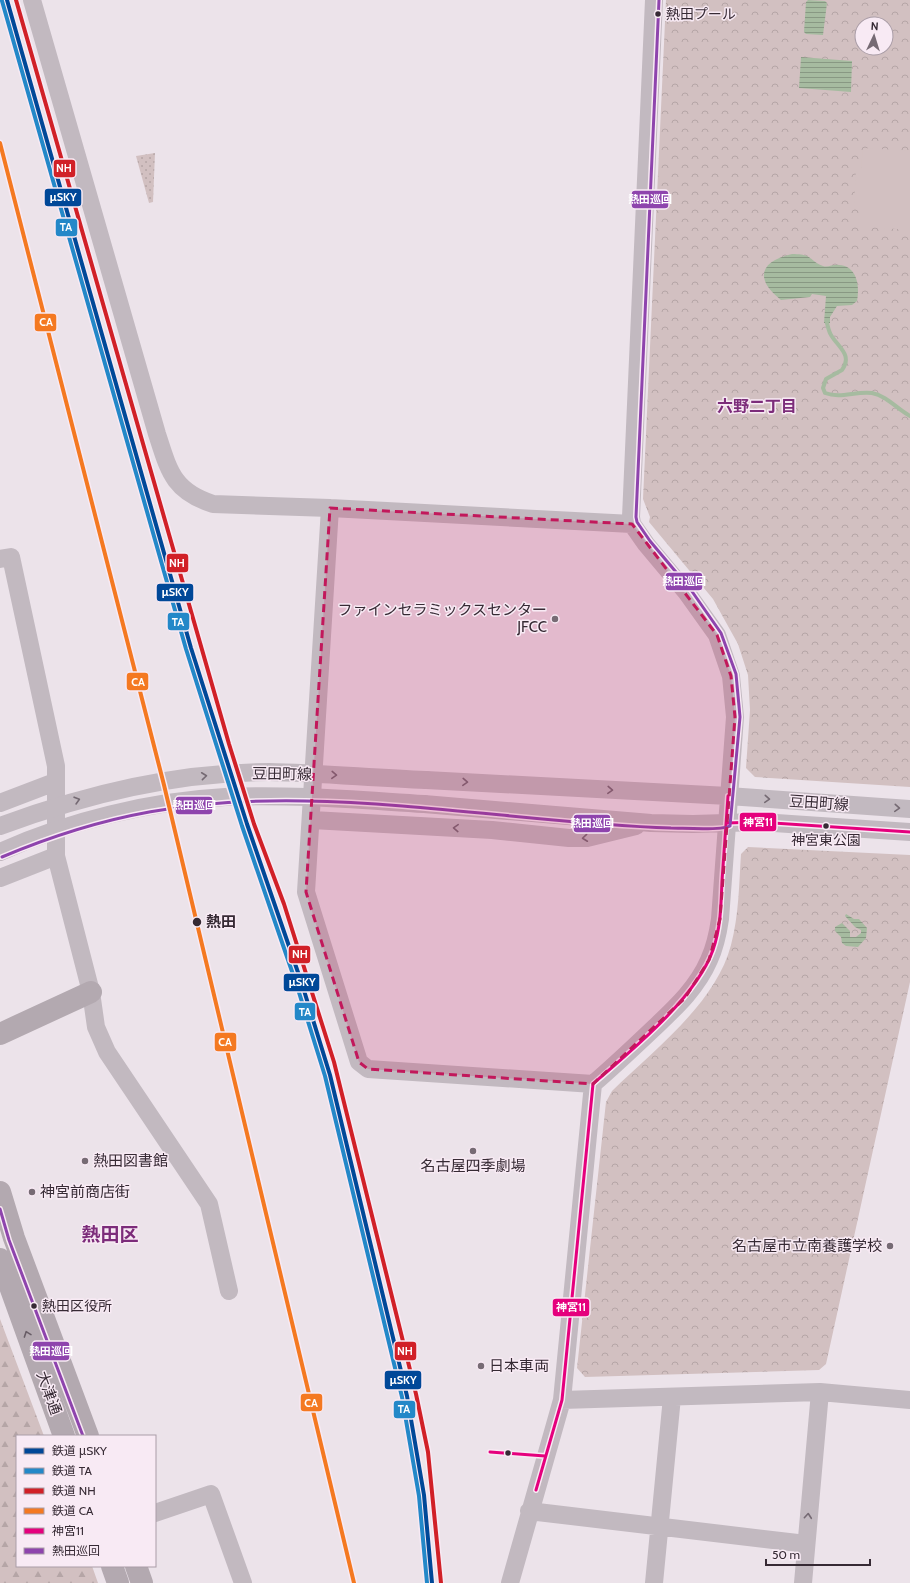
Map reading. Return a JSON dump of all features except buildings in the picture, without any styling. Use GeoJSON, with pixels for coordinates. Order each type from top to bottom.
{"type":"FeatureCollection","features":[{"type":"Feature","properties":{"kind":"main road"},"geometry":{"type":"LineString","coordinates":[[0,1034],[90,992]]}},
{"type":"Feature","properties":{"kind":"main road","name":"大津通"},"geometry":{"type":"LineString","coordinates":[[0,1192],[14,1238],[88,1435]]}},
{"type":"Feature","properties":{"kind":"main road","name":"大津通"},"geometry":{"type":"LineString","coordinates":[[0,1259],[64,1435]]}},
{"type":"Feature","properties":{"kind":"main road"},"geometry":{"type":"LineString","coordinates":[[112,1567],[118,1583]]}},
{"type":"Feature","properties":{"kind":"main road"},"geometry":{"type":"LineString","coordinates":[[136,1567],[142,1583]]}},
{"type":"Feature","properties":{"kind":"street"},"geometry":{"type":"LineString","coordinates":[[32,0],[157,434],[168,467],[176,482],[188,493],[200,500],[213,504],[330,508],[632,524]]}},
{"type":"Feature","properties":{"kind":"street"},"geometry":{"type":"LineString","coordinates":[[510,1583],[562,1400],[593,1084],[685,998],[699,980],[710,960],[717,938],[720,919],[735,718],[731,676],[717,635],[687,593],[646,544],[632,524],[631,507],[654,0]]}},
{"type":"Feature","properties":{"kind":"street"},"geometry":{"type":"LineString","coordinates":[[330,508],[312,820],[306,892],[359,1062],[368,1068],[593,1084]]}},
{"type":"Feature","properties":{"kind":"street"},"geometry":{"type":"LineString","coordinates":[[0,559],[11,557],[56,766],[56,856],[90,992],[96,1027],[107,1052],[209,1204],[229,1291]]}},
{"type":"Feature","properties":{"kind":"street","name":"豆田町線"},"geometry":{"type":"LineString","coordinates":[[0,826],[58,806],[110,791],[178,779],[268,772],[728,796],[910,809]]}},
{"type":"Feature","properties":{"kind":"street"},"geometry":{"type":"LineString","coordinates":[[0,803],[55,782]]}},
{"type":"Feature","properties":{"kind":"street","name":"豆田町線"},"geometry":{"type":"LineString","coordinates":[[0,852],[61,829],[115,814],[224,798],[324,798],[424,804],[650,823],[760,822],[910,832]]}},
{"type":"Feature","properties":{"kind":"street"},"geometry":{"type":"LineString","coordinates":[[312,820],[492,830],[569,838],[587,838],[650,823]]}},
{"type":"Feature","properties":{"kind":"street"},"geometry":{"type":"LineString","coordinates":[[0,878],[56,856]]}},
{"type":"Feature","properties":{"kind":"street"},"geometry":{"type":"LineString","coordinates":[[562,1400],[820,1392],[910,1400]]}},
{"type":"Feature","properties":{"kind":"street"},"geometry":{"type":"LineString","coordinates":[[803,1583],[820,1392]]}},
{"type":"Feature","properties":{"kind":"street"},"geometry":{"type":"LineString","coordinates":[[654,1583],[672,1397]]}},
{"type":"Feature","properties":{"kind":"street"},"geometry":{"type":"LineString","coordinates":[[156,1513],[211,1494],[243,1583]]}},
{"type":"Feature","properties":{"kind":"street"},"geometry":{"type":"LineString","coordinates":[[530,1511],[806,1544]]}},
{"type":"Feature","properties":{"kind":"highlighted area"},"geometry":{"type":"Polygon","coordinates":[[[330,508],[632,524],[717,635],[731,676],[735,717],[720,919],[709,960],[685,998],[593,1084],[368,1069],[359,1062],[306,892],[330,508]]]}},
{"type":"Feature","properties":{"kind":"green space"},"geometry":{"type":"Polygon","coordinates":[[[666,0],[910,0],[910,787],[755,777],[746,768],[750,710],[748,675],[738,644],[713,599],[649,522],[650,517],[643,499],[666,0]]]}},
{"type":"Feature","properties":{"kind":"green space"},"geometry":{"type":"Polygon","coordinates":[[[863,148],[910,151],[910,230],[858,226],[859,209],[854,208],[856,169],[861,169],[863,148]]]}},
{"type":"Feature","properties":{"kind":"green space"},"geometry":{"type":"Polygon","coordinates":[[[155,153],[153,202],[149,203],[136,156],[155,153]]]}},
{"type":"Feature","properties":{"kind":"green space","name":"神宮東公園"},"geometry":{"type":"Polygon","coordinates":[[[748,847],[910,855],[910,982],[826,1364],[819,1370],[585,1377],[577,1368],[606,1102],[612,1091],[682,1024],[712,987],[723,966],[734,934],[741,854],[748,847]]]}},
{"type":"Feature","properties":{"kind":"green space"},"geometry":{"type":"Polygon","coordinates":[[[0,1319],[44,1435],[16,1435],[16,1567],[92,1567],[98,1583],[0,1583],[0,1319]]]}},
{"type":"Feature","properties":{"kind":"shaded area"},"geometry":{"type":"Polygon","coordinates":[[[808,0],[825,1],[827,3],[823,35],[806,34],[804,32],[806,2],[808,0]]]}},
{"type":"Feature","properties":{"kind":"shaded area"},"geometry":{"type":"Polygon","coordinates":[[[801,57],[852,61],[851,92],[799,88],[801,57]]]}},
{"type":"Feature","properties":{"kind":"shaded area"},"geometry":{"type":"Polygon","coordinates":[[[792,254],[808,256],[819,264],[825,266],[839,265],[850,269],[856,278],[858,289],[857,301],[852,305],[837,306],[830,317],[830,323],[824,323],[826,296],[812,294],[810,297],[781,300],[767,285],[764,278],[764,272],[767,266],[773,261],[792,254]]]}},
{"type":"Feature","properties":{"kind":"shaded area"},"geometry":{"type":"Polygon","coordinates":[[[846,914],[854,919],[859,919],[867,928],[866,938],[858,947],[846,946],[842,943],[841,937],[835,931],[835,927],[842,923],[850,931],[850,937],[856,937],[861,933],[861,930],[855,927],[845,916],[846,914]]]}},
{"type":"Feature","properties":{"kind":"waterway"},"geometry":{"type":"LineString","coordinates":[[827,323],[830,334],[843,351],[846,360],[842,370],[826,379],[823,388],[825,393],[831,395],[872,393],[887,400],[910,416]]}},
{"type":"Feature","properties":{"kind":"rail line","name":"μSKY"},"geometry":{"type":"LineString","coordinates":[[7,0],[191,648],[247,824],[302,984],[330,1075],[407,1396],[424,1495],[432,1583]]}},
{"type":"Feature","properties":{"kind":"rail line","name":"NH"},"geometry":{"type":"LineString","coordinates":[[16,0],[229,744],[254,824],[284,904],[334,1062],[416,1394],[428,1452],[441,1583]]}},
{"type":"Feature","properties":{"kind":"rail line","name":"TA"},"geometry":{"type":"LineString","coordinates":[[2,1],[186,649],[242,826],[297,986],[325,1076],[402,1397],[419,1496],[427,1583]]}},
{"type":"Feature","properties":{"kind":"rail line","name":"CA"},"geometry":{"type":"LineString","coordinates":[[0,143],[164,785],[354,1583]]}},
{"type":"Feature","properties":{"kind":"transit line","name":"熱田巡回"},"geometry":{"type":"LineString","coordinates":[[2,857],[77,829],[114,819],[187,806],[264,801],[351,803],[443,809],[625,826],[702,829],[725,828],[730,826],[740,717],[736,674],[721,633],[691,590],[650,541],[637,522],[636,517],[659,0]]}},
{"type":"Feature","properties":{"kind":"transit line","name":"神宮11"},"geometry":{"type":"LineString","coordinates":[[536,1490],[562,1400],[593,1084],[644,1039],[678,1005],[705,968],[716,941],[719,924],[728,796]]}},
{"type":"Feature","properties":{"kind":"transit line","name":"神宮11"},"geometry":{"type":"LineString","coordinates":[[726,823],[760,822],[910,832]]}},
{"type":"Feature","properties":{"kind":"transit line","name":"熱田巡回"},"geometry":{"type":"LineString","coordinates":[[0,1209],[9,1240],[83,1435]]}},
{"type":"Feature","properties":{"kind":"transit line","name":"神宮11"},"geometry":{"type":"LineString","coordinates":[[490,1452],[545,1456]]}},
{"type":"Feature","properties":{"kind":"place","name":"熱田プール"},"geometry":{"type":"Point","coordinates":[658,14]}},
{"type":"Feature","properties":{"kind":"place","name":"ファインセラミックスセンター JFCC"},"geometry":{"type":"Point","coordinates":[555,619]}},
{"type":"Feature","properties":{"kind":"place","name":"神宮東公園"},"geometry":{"type":"Point","coordinates":[826,826]}},
{"type":"Feature","properties":{"kind":"place","name":"熱田"},"geometry":{"type":"Point","coordinates":[197,922]}},
{"type":"Feature","properties":{"kind":"place","name":"名古屋四季劇場"},"geometry":{"type":"Point","coordinates":[473,1151]}},
{"type":"Feature","properties":{"kind":"place","name":"熱田図書館"},"geometry":{"type":"Point","coordinates":[85,1161]}},
{"type":"Feature","properties":{"kind":"place","name":"神宮前商店街"},"geometry":{"type":"Point","coordinates":[32,1192]}},
{"type":"Feature","properties":{"kind":"place","name":"名古屋市立南養護学校"},"geometry":{"type":"Point","coordinates":[890,1246]}},
{"type":"Feature","properties":{"kind":"place","name":"熱田区役所"},"geometry":{"type":"Point","coordinates":[34,1306]}},
{"type":"Feature","properties":{"kind":"place","name":"日本車両"},"geometry":{"type":"Point","coordinates":[481,1366]}},
{"type":"Feature","properties":{"kind":"district","name":"六野二丁目"},"geometry":{"type":"Point","coordinates":[757,406]}},
{"type":"Feature","properties":{"kind":"district","name":"熱田区"},"geometry":{"type":"Point","coordinates":[110,1234]}}]}
